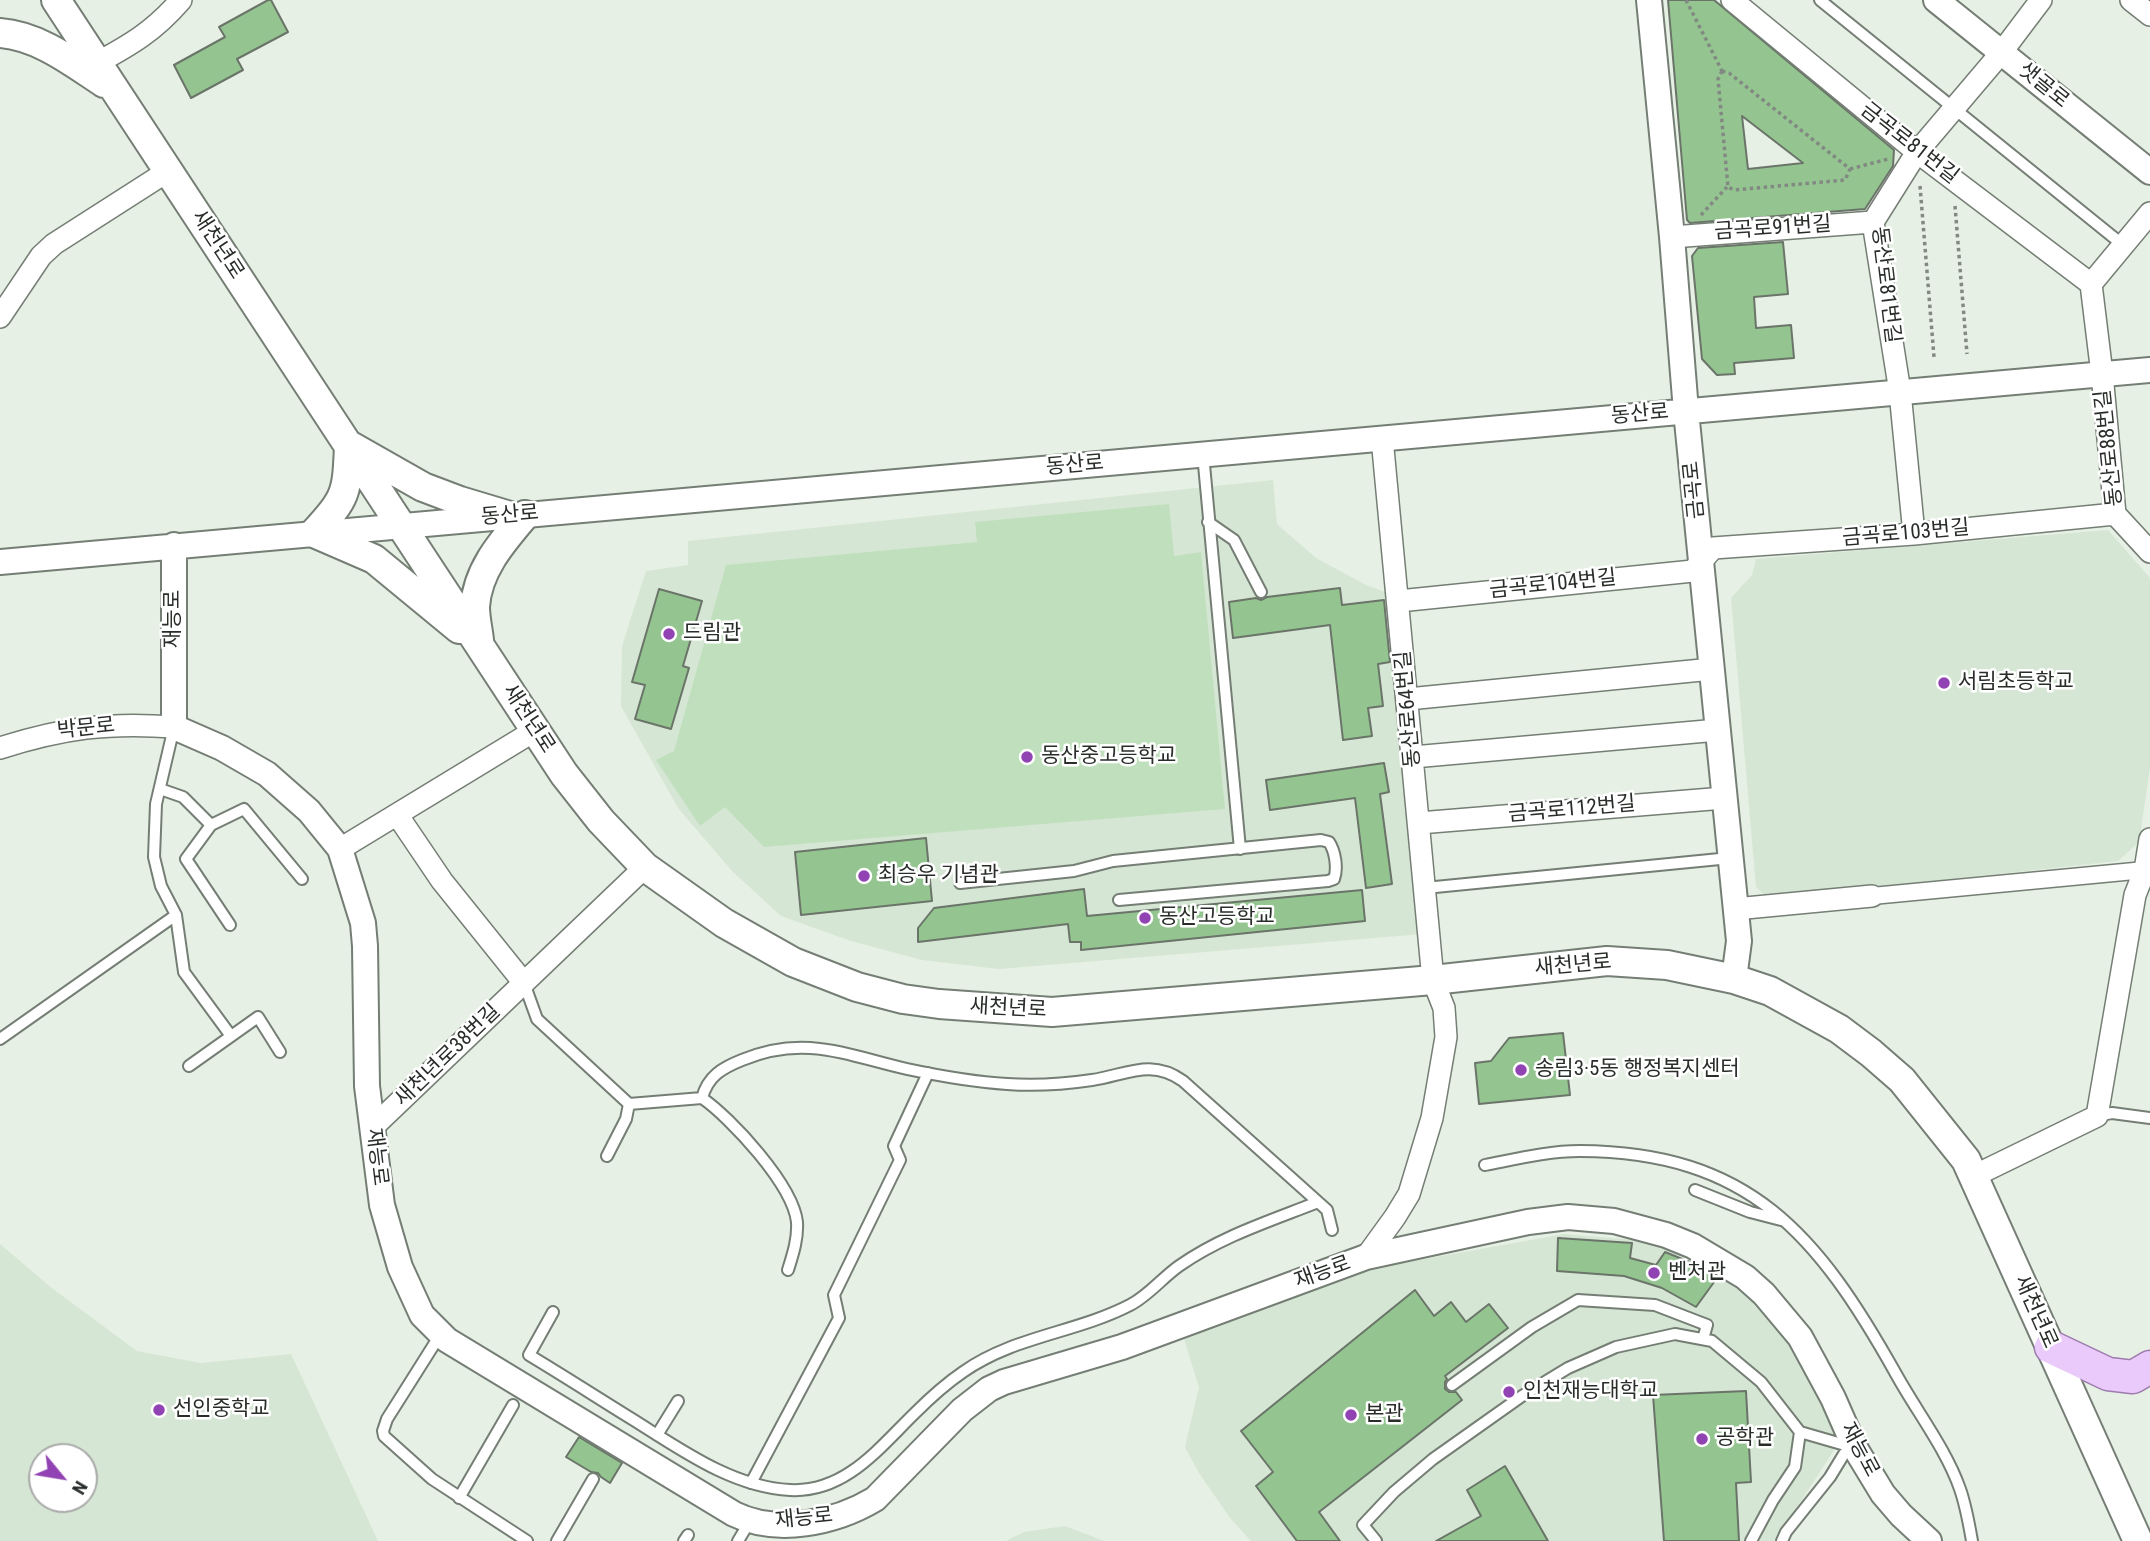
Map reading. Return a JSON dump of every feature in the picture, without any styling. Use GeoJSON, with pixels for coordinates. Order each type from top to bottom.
{"type":"FeatureCollection","features":[{"type":"Feature","properties":{"kind":"main road","name":"새천년로"},"geometry":{"type":"LineString","coordinates":[[56,0],[403,526],[534,731],[601,821],[645,867],[724,923],[793,962],[857,987],[903,999],[939,1004],[1052,1012],[1433,980],[1607,961],[1667,965],[1734,979],[1770,991],[1839,1029],[1871,1053],[1902,1080],[1966,1160],[2138,1541]]}},
{"type":"Feature","properties":{"kind":"main road"},"geometry":{"type":"LineString","coordinates":[[0,33],[28,39],[55,50],[114,89]]}},
{"type":"Feature","properties":{"kind":"main road"},"geometry":{"type":"LineString","coordinates":[[349,445],[423,486],[460,502],[518,516],[484,573],[475,607],[480,646],[374,559],[314,533],[338,508],[348,486],[349,445]]}},
{"type":"Feature","properties":{"kind":"main road"},"geometry":{"type":"LineString","coordinates":[[2051,1347],[2108,1374],[2133,1377],[2150,1367]]}},
{"type":"Feature","properties":{"kind":"street"},"geometry":{"type":"LineString","coordinates":[[97,63],[127,47],[160,24],[181,0]]}},
{"type":"Feature","properties":{"kind":"street","name":"금곡로"},"geometry":{"type":"LineString","coordinates":[[1649,0],[1686,411],[1739,941],[1734,979]]}},
{"type":"Feature","properties":{"kind":"street","name":"금곡로81번길"},"geometry":{"type":"LineString","coordinates":[[1732,0],[1917,152],[2091,284]]}},
{"type":"Feature","properties":{"kind":"street","name":"샛골로"},"geometry":{"type":"LineString","coordinates":[[1936,0],[2150,172]]}},
{"type":"Feature","properties":{"kind":"street","name":"동산로81번길"},"geometry":{"type":"LineString","coordinates":[[1914,534],[1899,392],[1873,222],[1917,152],[2001,53],[2041,0]]}},
{"type":"Feature","properties":{"kind":"street"},"geometry":{"type":"LineString","coordinates":[[2131,0],[2150,15]]}},
{"type":"Feature","properties":{"kind":"street"},"geometry":{"type":"LineString","coordinates":[[0,317],[41,256],[54,244],[168,171]]}},
{"type":"Feature","properties":{"kind":"street"},"geometry":{"type":"LineString","coordinates":[[2091,284],[2150,213]]}},
{"type":"Feature","properties":{"kind":"street","name":"금곡로91번길"},"geometry":{"type":"LineString","coordinates":[[1672,237],[1873,222]]}},
{"type":"Feature","properties":{"kind":"street","name":"동산로88번길"},"geometry":{"type":"LineString","coordinates":[[2091,284],[2115,514],[2150,552]]}},
{"type":"Feature","properties":{"kind":"street","name":"동산로"},"geometry":{"type":"LineString","coordinates":[[0,562],[2150,370]]}},
{"type":"Feature","properties":{"kind":"street","name":"동산로64번길"},"geometry":{"type":"LineString","coordinates":[[1366,1257],[1409,1194],[1432,1118],[1446,1037],[1444,1008],[1433,980],[1382,438]]}},
{"type":"Feature","properties":{"kind":"street","name":"금곡로103번길"},"geometry":{"type":"LineString","coordinates":[[1701,559],[1713,548],[1914,534],[2115,514]]}},
{"type":"Feature","properties":{"kind":"street","name":"재능로"},"geometry":{"type":"LineString","coordinates":[[174,545],[174,727],[222,748],[267,774],[309,811],[340,849],[363,923],[367,1086],[382,1205],[393,1247],[422,1315],[440,1335],[744,1531],[807,1523],[858,1510],[875,1500],[962,1410],[989,1389],[1019,1376],[1122,1347],[1366,1257],[1528,1222],[1568,1217],[1614,1221],[1640,1227],[1684,1242],[1722,1261],[1745,1277],[1800,1337],[1855,1448],[1883,1494],[1929,1541]]}},
{"type":"Feature","properties":{"kind":"street","name":"금곡로104번길"},"geometry":{"type":"LineString","coordinates":[[1399,601],[1693,571],[1701,559]]}},
{"type":"Feature","properties":{"kind":"street"},"geometry":{"type":"LineString","coordinates":[[1408,699],[1712,670]]}},
{"type":"Feature","properties":{"kind":"street","name":"박문로"},"geometry":{"type":"LineString","coordinates":[[0,748],[46,733],[98,725],[174,727]]}},
{"type":"Feature","properties":{"kind":"street"},"geometry":{"type":"LineString","coordinates":[[1413,757],[1718,730]]}},
{"type":"Feature","properties":{"kind":"street"},"geometry":{"type":"LineString","coordinates":[[340,849],[534,731]]}},
{"type":"Feature","properties":{"kind":"street","name":"금곡로112번길"},"geometry":{"type":"LineString","coordinates":[[1419,823],[1724,798]]}},
{"type":"Feature","properties":{"kind":"street"},"geometry":{"type":"LineString","coordinates":[[398,816],[442,881],[524,983]]}},
{"type":"Feature","properties":{"kind":"street"},"geometry":{"type":"LineString","coordinates":[[1974,1176],[2097,1116],[2135,895],[2147,871],[2150,839]]}},
{"type":"Feature","properties":{"kind":"street","name":"새천년로38번길"},"geometry":{"type":"LineString","coordinates":[[372,1128],[645,867]]}},
{"type":"Feature","properties":{"kind":"street"},"geometry":{"type":"LineString","coordinates":[[1735,909],[2147,871]]}},
{"type":"Feature","properties":{"kind":"lane"},"geometry":{"type":"LineString","coordinates":[[1820,0],[2123,245]]}},
{"type":"Feature","properties":{"kind":"lane"},"geometry":{"type":"LineString","coordinates":[[1203,454],[1240,849]]}},
{"type":"Feature","properties":{"kind":"lane"},"geometry":{"type":"LineString","coordinates":[[1208,522],[1234,540],[1261,592]]}},
{"type":"Feature","properties":{"kind":"lane"},"geometry":{"type":"LineString","coordinates":[[174,727],[156,803],[154,858],[161,886],[176,915],[184,972],[232,1036]]}},
{"type":"Feature","properties":{"kind":"lane"},"geometry":{"type":"LineString","coordinates":[[160,789],[183,797],[211,825]]}},
{"type":"Feature","properties":{"kind":"lane"},"geometry":{"type":"LineString","coordinates":[[230,925],[186,859],[211,825],[244,809],[302,879]]}},
{"type":"Feature","properties":{"kind":"lane"},"geometry":{"type":"LineString","coordinates":[[960,883],[1074,871],[1113,861],[1321,840],[1329,842],[1333,848],[1336,873],[1334,879],[1328,881],[1119,900]]}},
{"type":"Feature","properties":{"kind":"lane"},"geometry":{"type":"LineString","coordinates":[[1425,888],[1730,858]]}},
{"type":"Feature","properties":{"kind":"lane"},"geometry":{"type":"LineString","coordinates":[[0,1039],[176,915]]}},
{"type":"Feature","properties":{"kind":"lane"},"geometry":{"type":"LineString","coordinates":[[524,983],[537,1019],[629,1104],[702,1098],[730,1121],[790,1198],[797,1221],[796,1247],[789,1270]]}},
{"type":"Feature","properties":{"kind":"lane"},"geometry":{"type":"LineString","coordinates":[[189,1066],[258,1017],[280,1052]]}},
{"type":"Feature","properties":{"kind":"lane"},"geometry":{"type":"LineString","coordinates":[[702,1098],[709,1079],[725,1067],[779,1048],[824,1049],[928,1073],[1008,1084],[1089,1080],[1136,1070],[1162,1069],[1183,1081],[1327,1210],[1332,1230]]}},
{"type":"Feature","properties":{"kind":"lane"},"geometry":{"type":"LineString","coordinates":[[751,1483],[839,1318],[834,1295],[900,1160],[894,1146],[928,1073]]}},
{"type":"Feature","properties":{"kind":"lane"},"geometry":{"type":"LineString","coordinates":[[607,1156],[626,1119],[629,1104]]}},
{"type":"Feature","properties":{"kind":"lane"},"geometry":{"type":"LineString","coordinates":[[2097,1116],[2112,1113],[2150,1118]]}},
{"type":"Feature","properties":{"kind":"lane"},"geometry":{"type":"LineString","coordinates":[[1485,1165],[1543,1154],[1578,1151],[1670,1161],[1709,1172],[1734,1184],[1784,1220],[1812,1246],[1834,1275],[1890,1362],[1956,1479],[1968,1517],[1972,1541]]}},
{"type":"Feature","properties":{"kind":"lane"},"geometry":{"type":"LineString","coordinates":[[1695,1189],[1750,1212],[1784,1220]]}},
{"type":"Feature","properties":{"kind":"lane"},"geometry":{"type":"LineString","coordinates":[[553,1312],[529,1355],[725,1474],[751,1483],[787,1490],[810,1490],[841,1479],[882,1448],[916,1412],[963,1372],[991,1355],[1029,1339],[1101,1318],[1132,1304],[1180,1266],[1233,1234],[1318,1202]]}},
{"type":"Feature","properties":{"kind":"lane"},"geometry":{"type":"LineString","coordinates":[[1452,1385],[1532,1327],[1578,1300],[1655,1305],[1707,1325],[1703,1339]]}},
{"type":"Feature","properties":{"kind":"lane"},"geometry":{"type":"LineString","coordinates":[[1376,1541],[1363,1525],[1394,1492],[1433,1459],[1486,1421],[1568,1368],[1616,1347],[1675,1334],[1712,1341],[1761,1382],[1800,1432],[1855,1448]]}},
{"type":"Feature","properties":{"kind":"lane"},"geometry":{"type":"LineString","coordinates":[[440,1335],[387,1419],[383,1431],[388,1440],[409,1461],[459,1498],[527,1541]]}},
{"type":"Feature","properties":{"kind":"lane"},"geometry":{"type":"LineString","coordinates":[[657,1435],[678,1401]]}},
{"type":"Feature","properties":{"kind":"lane"},"geometry":{"type":"LineString","coordinates":[[459,1498],[513,1405]]}},
{"type":"Feature","properties":{"kind":"lane"},"geometry":{"type":"LineString","coordinates":[[1751,1541],[1795,1467],[1800,1432]]}},
{"type":"Feature","properties":{"kind":"lane"},"geometry":{"type":"LineString","coordinates":[[1782,1541],[1844,1454],[1855,1448]]}},
{"type":"Feature","properties":{"kind":"lane"},"geometry":{"type":"LineString","coordinates":[[557,1541],[593,1479]]}},
{"type":"Feature","properties":{"kind":"path"},"geometry":{"type":"LineString","coordinates":[[1686,0],[1722,71],[1729,73],[1850,169]]}},
{"type":"Feature","properties":{"kind":"path"},"geometry":{"type":"LineString","coordinates":[[1722,71],[1718,79],[1728,187],[1734,190],[1846,180],[1850,169]]}},
{"type":"Feature","properties":{"kind":"path"},"geometry":{"type":"LineString","coordinates":[[1850,169],[1917,152],[1934,358]]}},
{"type":"Feature","properties":{"kind":"path"},"geometry":{"type":"LineString","coordinates":[[1953,179],[1967,354]]}},
{"type":"Feature","properties":{"kind":"shaded area","name":"동산중고등학교"},"geometry":{"type":"Polygon","coordinates":[[[1273,480],[1277,524],[1316,558],[1366,585],[1388,593],[1423,934],[999,969],[922,960],[851,941],[781,916],[732,871],[678,808],[621,706],[622,646],[646,571],[688,565],[688,541],[1273,480]]]}},
{"type":"Feature","properties":{"kind":"shaded area","name":"서림초등학교"},"geometry":{"type":"Polygon","coordinates":[[[2108,530],[2150,578],[2150,768],[2139,842],[2118,861],[1769,899],[1756,887],[1731,598],[1752,575],[1756,559],[2108,530]]]}},
{"type":"Feature","properties":{"kind":"shaded area","name":"인천재능대학교"},"geometry":{"type":"Polygon","coordinates":[[[1564,1234],[1648,1241],[1703,1264],[1735,1283],[1789,1336],[1842,1438],[1775,1541],[1251,1541],[1230,1518],[1185,1447],[1199,1387],[1184,1339],[1364,1270],[1564,1234]]]}},
{"type":"Feature","properties":{"kind":"shaded area","name":"선인중학교"},"geometry":{"type":"Polygon","coordinates":[[[0,1244],[53,1289],[137,1351],[201,1363],[291,1354],[378,1541],[0,1541],[0,1244]]]}},
{"type":"Feature","properties":{"kind":"shaded area"},"geometry":{"type":"Polygon","coordinates":[[[1065,1526],[1104,1541],[1006,1541],[1024,1532],[1065,1526]]]}},
{"type":"Feature","properties":{"kind":"green space"},"geometry":{"type":"Polygon","coordinates":[[[1169,504],[1174,556],[1201,552],[1225,809],[764,847],[725,807],[700,826],[656,760],[674,751],[726,565],[977,542],[975,522],[1169,504]]]}},
{"type":"Feature","properties":{"kind":"building"},"geometry":{"type":"Polygon","coordinates":[[[271,0],[288,32],[237,59],[243,70],[191,98],[174,65],[225,37],[219,27],[271,0]]]}},
{"type":"Feature","properties":{"kind":"building"},"geometry":{"type":"Polygon","coordinates":[[[1668,0],[1714,0],[1894,150],[1893,166],[1865,209],[1690,223],[1687,220],[1668,0]],[[1742,116],[1748,169],[1803,163],[1742,116]]]}},
{"type":"Feature","properties":{"kind":"building"},"geometry":{"type":"Polygon","coordinates":[[[1783,242],[1788,294],[1754,297],[1756,328],[1791,325],[1794,358],[1734,363],[1735,374],[1717,375],[1702,359],[1692,256],[1698,248],[1783,242]]]}},
{"type":"Feature","properties":{"kind":"building"},"geometry":{"type":"Polygon","coordinates":[[[1340,588],[1342,605],[1384,600],[1390,662],[1378,664],[1383,706],[1368,708],[1372,736],[1343,740],[1330,625],[1233,638],[1229,602],[1340,588]]]}},
{"type":"Feature","properties":{"kind":"building","name":"드림관"},"geometry":{"type":"Polygon","coordinates":[[[659,589],[702,601],[683,666],[689,668],[671,729],[635,719],[645,685],[632,682],[659,589]]]}},
{"type":"Feature","properties":{"kind":"building"},"geometry":{"type":"Polygon","coordinates":[[[1384,763],[1389,792],[1380,794],[1392,884],[1366,888],[1355,798],[1270,810],[1266,780],[1384,763]]]}},
{"type":"Feature","properties":{"kind":"building","name":"최승우 기념관"},"geometry":{"type":"Polygon","coordinates":[[[926,838],[932,901],[801,915],[795,852],[926,838]]]}},
{"type":"Feature","properties":{"kind":"building","name":"동산고등학교"},"geometry":{"type":"Polygon","coordinates":[[[1084,889],[1087,916],[1362,890],[1365,921],[1081,950],[1081,942],[1070,942],[1068,924],[918,942],[918,928],[934,908],[1084,889]]]}},
{"type":"Feature","properties":{"kind":"building","name":"송림3·5동 행정복지센터"},"geometry":{"type":"Polygon","coordinates":[[[1563,1033],[1570,1095],[1479,1104],[1475,1063],[1491,1061],[1509,1038],[1563,1033]]]}},
{"type":"Feature","properties":{"kind":"building","name":"벤처관"},"geometry":{"type":"Polygon","coordinates":[[[1558,1238],[1632,1243],[1630,1258],[1656,1265],[1665,1252],[1692,1263],[1717,1278],[1696,1307],[1662,1288],[1624,1276],[1557,1271],[1558,1238]]]}},
{"type":"Feature","properties":{"kind":"building","name":"본관"},"geometry":{"type":"Polygon","coordinates":[[[1415,1290],[1434,1316],[1451,1302],[1466,1322],[1489,1304],[1508,1328],[1445,1376],[1445,1389],[1456,1392],[1462,1400],[1319,1512],[1340,1541],[1297,1541],[1256,1486],[1273,1472],[1241,1431],[1415,1290]]]}},
{"type":"Feature","properties":{"kind":"building","name":"공학관"},"geometry":{"type":"Polygon","coordinates":[[[1746,1391],[1751,1482],[1736,1483],[1739,1541],[1664,1541],[1653,1395],[1746,1391]]]}},
{"type":"Feature","properties":{"kind":"building"},"geometry":{"type":"Polygon","coordinates":[[[579,1437],[622,1463],[610,1483],[598,1473],[591,1472],[566,1457],[579,1437]]]}},
{"type":"Feature","properties":{"kind":"building"},"geometry":{"type":"Polygon","coordinates":[[[1505,1466],[1548,1541],[1436,1541],[1481,1516],[1467,1490],[1505,1466]]]}},
{"type":"Feature","properties":{"kind":"place","name":"드림관"},"geometry":{"type":"Point","coordinates":[669,634]}},
{"type":"Feature","properties":{"kind":"place","name":"서림초등학교"},"geometry":{"type":"Point","coordinates":[1944,683]}},
{"type":"Feature","properties":{"kind":"place","name":"동산중고등학교"},"geometry":{"type":"Point","coordinates":[1027,757]}},
{"type":"Feature","properties":{"kind":"place","name":"최승우 기념관"},"geometry":{"type":"Point","coordinates":[864,876]}},
{"type":"Feature","properties":{"kind":"place","name":"동산고등학교"},"geometry":{"type":"Point","coordinates":[1145,918]}},
{"type":"Feature","properties":{"kind":"place","name":"송림3·5동 행정복지센터"},"geometry":{"type":"Point","coordinates":[1521,1070]}},
{"type":"Feature","properties":{"kind":"place","name":"벤처관"},"geometry":{"type":"Point","coordinates":[1654,1273]}},
{"type":"Feature","properties":{"kind":"place","name":"인천재능대학교"},"geometry":{"type":"Point","coordinates":[1509,1392]}},
{"type":"Feature","properties":{"kind":"place","name":"선인중학교"},"geometry":{"type":"Point","coordinates":[159,1410]}},
{"type":"Feature","properties":{"kind":"place","name":"본관"},"geometry":{"type":"Point","coordinates":[1351,1415]}},
{"type":"Feature","properties":{"kind":"place","name":"공학관"},"geometry":{"type":"Point","coordinates":[1702,1439]}}]}
